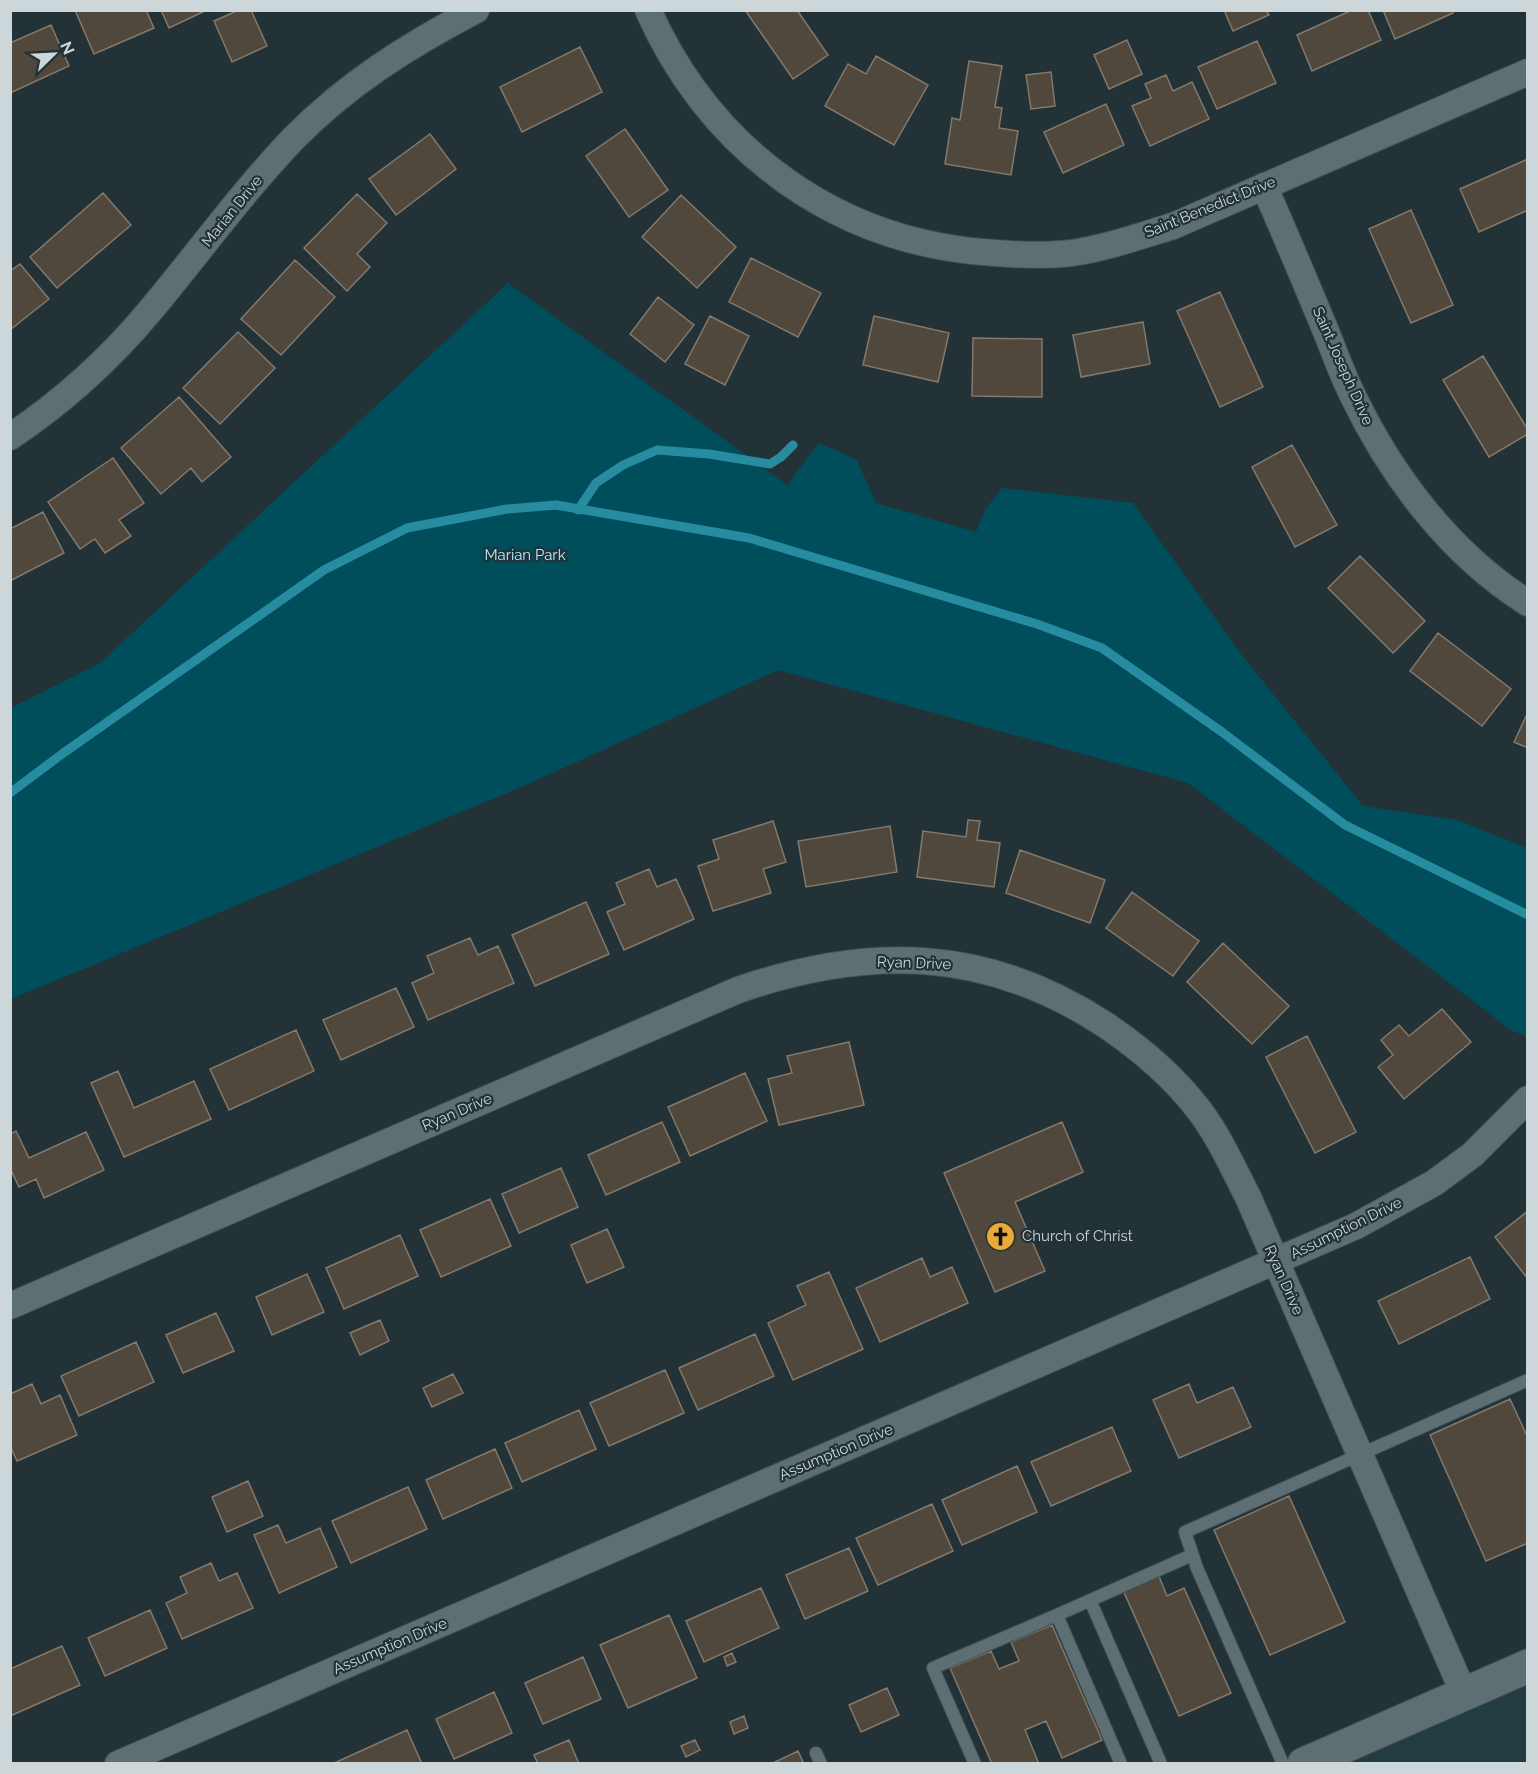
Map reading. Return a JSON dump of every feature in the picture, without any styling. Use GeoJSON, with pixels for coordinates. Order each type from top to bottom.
{"type":"FeatureCollection","features":[{"type":"Feature","properties":{"kind":"main road"},"geometry":{"type":"LineString","coordinates":[[1304,1764],[1527,1666]]}},
{"type":"Feature","properties":{"kind":"street","name":"Marian Drive"},"geometry":{"type":"LineString","coordinates":[[10,437],[70,392],[114,350],[147,314],[267,168],[323,110],[398,53],[476,10]]}},
{"type":"Feature","properties":{"kind":"street","name":"Saint Benedict Drive"},"geometry":{"type":"LineString","coordinates":[[648,10],[676,63],[703,103],[735,139],[770,170],[808,197],[844,217],[924,244],[967,252],[1017,255],[1072,253],[1124,241],[1173,226],[1527,72]]}},
{"type":"Feature","properties":{"kind":"street","name":"Saint Joseph Drive"},"geometry":{"type":"LineString","coordinates":[[1264,186],[1353,396],[1378,442],[1406,484],[1438,525],[1472,560],[1510,592],[1527,603]]}},
{"type":"Feature","properties":{"kind":"street","name":"Ryan Drive"},"geometry":{"type":"LineString","coordinates":[[10,1306],[738,990],[780,975],[818,967],[879,960],[925,960],[966,966],[1009,977],[1057,997],[1087,1013],[1127,1040],[1167,1074],[1199,1110],[1226,1153],[1276,1261],[1464,1694]]}},
{"type":"Feature","properties":{"kind":"street","name":"Assumption Drive"},"geometry":{"type":"LineString","coordinates":[[118,1764],[1356,1226],[1434,1183],[1472,1155],[1527,1099]]}},
{"type":"Feature","properties":{"kind":"lane"},"geometry":{"type":"LineString","coordinates":[[1283,1764],[1192,1555],[1185,1532],[1527,1380]]}},
{"type":"Feature","properties":{"kind":"lane"},"geometry":{"type":"LineString","coordinates":[[975,1764],[933,1668],[1192,1555]]}},
{"type":"Feature","properties":{"kind":"lane"},"geometry":{"type":"LineString","coordinates":[[1090,1600],[1161,1764]]}},
{"type":"Feature","properties":{"kind":"lane"},"geometry":{"type":"LineString","coordinates":[[1057,1615],[1120,1764]]}},
{"type":"Feature","properties":{"kind":"shaded area"},"geometry":{"type":"Polygon","coordinates":[[[1527,1685],[1527,1763],[1349,1763],[1527,1685]]]}},
{"type":"Feature","properties":{"kind":"green space","name":"Marian Park"},"geometry":{"type":"Polygon","coordinates":[[[508,283],[787,485],[819,443],[857,460],[876,503],[976,532],[985,510],[1002,488],[1133,503],[1241,654],[1363,806],[1457,820],[1527,848],[1527,1037],[1511,1030],[1188,783],[778,670],[526,785],[11,999],[11,708],[100,663],[508,283]]]}},
{"type":"Feature","properties":{"kind":"building"},"geometry":{"type":"Polygon","coordinates":[[[75,10],[146,10],[154,28],[94,54],[75,10]]]}},
{"type":"Feature","properties":{"kind":"building"},"geometry":{"type":"Polygon","coordinates":[[[161,10],[207,10],[169,28],[161,10]]]}},
{"type":"Feature","properties":{"kind":"building"},"geometry":{"type":"Polygon","coordinates":[[[239,10],[251,10],[267,46],[232,62],[214,21],[239,10]]]}},
{"type":"Feature","properties":{"kind":"building"},"geometry":{"type":"Polygon","coordinates":[[[745,10],[797,10],[828,55],[793,79],[745,10]]]}},
{"type":"Feature","properties":{"kind":"building"},"geometry":{"type":"Polygon","coordinates":[[[1224,10],[1266,10],[1269,15],[1233,31],[1224,10]]]}},
{"type":"Feature","properties":{"kind":"building"},"geometry":{"type":"Polygon","coordinates":[[[1352,10],[1368,10],[1381,40],[1312,71],[1297,35],[1352,10]]]}},
{"type":"Feature","properties":{"kind":"building"},"geometry":{"type":"Polygon","coordinates":[[[1383,10],[1452,10],[1453,13],[1395,39],[1383,10]]]}},
{"type":"Feature","properties":{"kind":"building"},"geometry":{"type":"Polygon","coordinates":[[[51,25],[69,66],[10,93],[10,43],[51,25]]]}},
{"type":"Feature","properties":{"kind":"building"},"geometry":{"type":"Polygon","coordinates":[[[1127,40],[1142,74],[1109,89],[1094,55],[1127,40]]]}},
{"type":"Feature","properties":{"kind":"building"},"geometry":{"type":"Polygon","coordinates":[[[1257,41],[1276,83],[1217,109],[1198,67],[1257,41]]]}},
{"type":"Feature","properties":{"kind":"building"},"geometry":{"type":"Polygon","coordinates":[[[580,47],[602,92],[522,132],[500,87],[580,47]]]}},
{"type":"Feature","properties":{"kind":"building"},"geometry":{"type":"Polygon","coordinates":[[[876,56],[928,85],[894,145],[825,106],[848,64],[866,74],[876,56]]]}},
{"type":"Feature","properties":{"kind":"building"},"geometry":{"type":"Polygon","coordinates":[[[969,61],[1002,66],[995,107],[1002,108],[999,128],[1018,131],[1011,175],[945,164],[952,118],[960,120],[969,61]]]}},
{"type":"Feature","properties":{"kind":"building"},"geometry":{"type":"Polygon","coordinates":[[[1051,72],[1055,106],[1031,109],[1026,75],[1051,72]]]}},
{"type":"Feature","properties":{"kind":"building"},"geometry":{"type":"Polygon","coordinates":[[[1166,75],[1173,91],[1192,82],[1209,119],[1150,146],[1132,106],[1151,98],[1145,84],[1166,75]]]}},
{"type":"Feature","properties":{"kind":"building"},"geometry":{"type":"Polygon","coordinates":[[[1106,104],[1124,145],[1063,173],[1044,132],[1106,104]]]}},
{"type":"Feature","properties":{"kind":"building"},"geometry":{"type":"Polygon","coordinates":[[[625,129],[668,190],[629,217],[586,156],[625,129]]]}},
{"type":"Feature","properties":{"kind":"building"},"geometry":{"type":"Polygon","coordinates":[[[430,134],[456,169],[396,215],[369,179],[430,134]]]}},
{"type":"Feature","properties":{"kind":"building"},"geometry":{"type":"Polygon","coordinates":[[[1528,159],[1528,210],[1479,232],[1460,189],[1528,159]]]}},
{"type":"Feature","properties":{"kind":"building"},"geometry":{"type":"Polygon","coordinates":[[[103,193],[131,225],[57,288],[30,257],[103,193]]]}},
{"type":"Feature","properties":{"kind":"building"},"geometry":{"type":"Polygon","coordinates":[[[357,194],[387,223],[357,254],[370,267],[347,291],[304,248],[357,194]]]}},
{"type":"Feature","properties":{"kind":"building"},"geometry":{"type":"Polygon","coordinates":[[[681,195],[736,247],[697,288],[642,237],[681,195]]]}},
{"type":"Feature","properties":{"kind":"building"},"geometry":{"type":"Polygon","coordinates":[[[1411,210],[1453,305],[1411,323],[1369,229],[1411,210]]]}},
{"type":"Feature","properties":{"kind":"building"},"geometry":{"type":"Polygon","coordinates":[[[751,258],[821,293],[798,337],[729,302],[751,258]]]}},
{"type":"Feature","properties":{"kind":"building"},"geometry":{"type":"Polygon","coordinates":[[[295,260],[335,297],[281,355],[241,319],[295,260]]]}},
{"type":"Feature","properties":{"kind":"building"},"geometry":{"type":"Polygon","coordinates":[[[20,264],[49,299],[10,330],[10,271],[20,264]]]}},
{"type":"Feature","properties":{"kind":"building"},"geometry":{"type":"Polygon","coordinates":[[[1220,292],[1263,387],[1220,407],[1177,311],[1220,292]]]}},
{"type":"Feature","properties":{"kind":"building"},"geometry":{"type":"Polygon","coordinates":[[[658,297],[694,325],[665,362],[630,334],[658,297]]]}},
{"type":"Feature","properties":{"kind":"building"},"geometry":{"type":"Polygon","coordinates":[[[710,316],[749,336],[725,385],[685,364],[710,316]]]}},
{"type":"Feature","properties":{"kind":"building"},"geometry":{"type":"Polygon","coordinates":[[[874,316],[949,333],[938,382],[863,365],[874,316]]]}},
{"type":"Feature","properties":{"kind":"building"},"geometry":{"type":"Polygon","coordinates":[[[1143,322],[1150,364],[1081,377],[1073,335],[1143,322]]]}},
{"type":"Feature","properties":{"kind":"building"},"geometry":{"type":"Polygon","coordinates":[[[238,332],[275,368],[220,424],[183,388],[238,332]]]}},
{"type":"Feature","properties":{"kind":"building"},"geometry":{"type":"Polygon","coordinates":[[[973,338],[1042,339],[1042,397],[972,396],[973,338]]]}},
{"type":"Feature","properties":{"kind":"building"},"geometry":{"type":"Polygon","coordinates":[[[1483,356],[1528,430],[1528,434],[1489,457],[1443,380],[1483,356]]]}},
{"type":"Feature","properties":{"kind":"building"},"geometry":{"type":"Polygon","coordinates":[[[179,397],[231,457],[202,482],[191,468],[161,494],[121,448],[179,397]]]}},
{"type":"Feature","properties":{"kind":"building"},"geometry":{"type":"Polygon","coordinates":[[[1292,445],[1337,525],[1295,547],[1252,467],[1292,445]]]}},
{"type":"Feature","properties":{"kind":"building"},"geometry":{"type":"Polygon","coordinates":[[[113,458],[144,503],[119,520],[131,536],[105,553],[95,539],[80,549],[48,502],[113,458]]]}},
{"type":"Feature","properties":{"kind":"building"},"geometry":{"type":"Polygon","coordinates":[[[43,512],[64,553],[10,581],[10,529],[43,512]]]}},
{"type":"Feature","properties":{"kind":"building"},"geometry":{"type":"Polygon","coordinates":[[[1360,556],[1425,621],[1393,653],[1328,588],[1360,556]]]}},
{"type":"Feature","properties":{"kind":"building"},"geometry":{"type":"Polygon","coordinates":[[[1438,633],[1511,689],[1482,726],[1410,671],[1438,633]]]}},
{"type":"Feature","properties":{"kind":"building"},"geometry":{"type":"Polygon","coordinates":[[[1528,712],[1528,748],[1514,742],[1528,712]]]}},
{"type":"Feature","properties":{"kind":"building"},"geometry":{"type":"Polygon","coordinates":[[[968,820],[980,821],[977,840],[1000,843],[994,887],[917,877],[923,831],[966,837],[968,820]]]}},
{"type":"Feature","properties":{"kind":"building"},"geometry":{"type":"Polygon","coordinates":[[[773,821],[786,862],[763,869],[771,893],[713,911],[698,866],[719,859],[713,840],[773,821]]]}},
{"type":"Feature","properties":{"kind":"building"},"geometry":{"type":"Polygon","coordinates":[[[890,826],[897,872],[806,887],[798,841],[890,826]]]}},
{"type":"Feature","properties":{"kind":"building"},"geometry":{"type":"Polygon","coordinates":[[[1020,850],[1105,880],[1090,923],[1006,893],[1020,850]]]}},
{"type":"Feature","properties":{"kind":"building"},"geometry":{"type":"Polygon","coordinates":[[[649,869],[657,887],[676,879],[694,919],[624,950],[607,912],[625,904],[616,883],[649,869]]]}},
{"type":"Feature","properties":{"kind":"building"},"geometry":{"type":"Polygon","coordinates":[[[1132,892],[1199,941],[1173,976],[1106,928],[1132,892]]]}},
{"type":"Feature","properties":{"kind":"building"},"geometry":{"type":"Polygon","coordinates":[[[586,902],[609,954],[535,986],[512,935],[586,902]]]}},
{"type":"Feature","properties":{"kind":"building"},"geometry":{"type":"Polygon","coordinates":[[[470,938],[478,955],[498,946],[514,983],[428,1020],[412,983],[434,973],[427,956],[470,938]]]}},
{"type":"Feature","properties":{"kind":"building"},"geometry":{"type":"Polygon","coordinates":[[[1223,943],[1289,1006],[1252,1044],[1187,982],[1223,943]]]}},
{"type":"Feature","properties":{"kind":"building"},"geometry":{"type":"Polygon","coordinates":[[[396,988],[414,1027],[341,1060],[323,1020],[396,988]]]}},
{"type":"Feature","properties":{"kind":"building"},"geometry":{"type":"Polygon","coordinates":[[[1442,1009],[1471,1042],[1404,1099],[1378,1067],[1393,1055],[1381,1040],[1399,1025],[1409,1036],[1442,1009]]]}},
{"type":"Feature","properties":{"kind":"building"},"geometry":{"type":"Polygon","coordinates":[[[296,1030],[314,1071],[229,1110],[210,1069],[296,1030]]]}},
{"type":"Feature","properties":{"kind":"building"},"geometry":{"type":"Polygon","coordinates":[[[1307,1036],[1356,1132],[1315,1153],[1266,1057],[1307,1036]]]}},
{"type":"Feature","properties":{"kind":"building"},"geometry":{"type":"Polygon","coordinates":[[[849,1042],[864,1105],[779,1125],[768,1079],[792,1073],[787,1056],[849,1042]]]}},
{"type":"Feature","properties":{"kind":"building"},"geometry":{"type":"Polygon","coordinates":[[[118,1071],[134,1108],[194,1081],[211,1119],[124,1157],[91,1083],[118,1071]]]}},
{"type":"Feature","properties":{"kind":"building"},"geometry":{"type":"Polygon","coordinates":[[[745,1073],[767,1121],[690,1156],[668,1107],[745,1073]]]}},
{"type":"Feature","properties":{"kind":"building"},"geometry":{"type":"Polygon","coordinates":[[[662,1122],[680,1162],[606,1195],[588,1155],[662,1122]]]}},
{"type":"Feature","properties":{"kind":"building","name":"Church of Christ"},"geometry":{"type":"Polygon","coordinates":[[[1062,1122],[1083,1172],[1015,1202],[1045,1271],[995,1292],[944,1173],[1062,1122]]]}},
{"type":"Feature","properties":{"kind":"building"},"geometry":{"type":"Polygon","coordinates":[[[16,1131],[29,1158],[86,1132],[104,1170],[44,1198],[36,1179],[19,1187],[10,1168],[10,1134],[16,1131]]]}},
{"type":"Feature","properties":{"kind":"building"},"geometry":{"type":"Polygon","coordinates":[[[561,1168],[578,1207],[519,1233],[502,1194],[561,1168]]]}},
{"type":"Feature","properties":{"kind":"building"},"geometry":{"type":"Polygon","coordinates":[[[490,1199],[511,1246],[441,1277],[420,1230],[490,1199]]]}},
{"type":"Feature","properties":{"kind":"building"},"geometry":{"type":"Polygon","coordinates":[[[1528,1211],[1528,1279],[1495,1237],[1528,1211]]]}},
{"type":"Feature","properties":{"kind":"building"},"geometry":{"type":"Polygon","coordinates":[[[607,1229],[624,1267],[587,1283],[571,1245],[607,1229]]]}},
{"type":"Feature","properties":{"kind":"building"},"geometry":{"type":"Polygon","coordinates":[[[400,1235],[418,1276],[344,1309],[326,1268],[400,1235]]]}},
{"type":"Feature","properties":{"kind":"building"},"geometry":{"type":"Polygon","coordinates":[[[1470,1257],[1490,1299],[1399,1344],[1378,1301],[1470,1257]]]}},
{"type":"Feature","properties":{"kind":"building"},"geometry":{"type":"Polygon","coordinates":[[[922,1258],[930,1277],[952,1267],[968,1303],[880,1342],[856,1288],[922,1258]]]}},
{"type":"Feature","properties":{"kind":"building"},"geometry":{"type":"Polygon","coordinates":[[[829,1272],[863,1349],[793,1380],[768,1323],[806,1305],[797,1286],[829,1272]]]}},
{"type":"Feature","properties":{"kind":"building"},"geometry":{"type":"Polygon","coordinates":[[[307,1274],[324,1312],[272,1335],[256,1297],[307,1274]]]}},
{"type":"Feature","properties":{"kind":"building"},"geometry":{"type":"Polygon","coordinates":[[[216,1313],[234,1351],[183,1373],[166,1335],[216,1313]]]}},
{"type":"Feature","properties":{"kind":"building"},"geometry":{"type":"Polygon","coordinates":[[[380,1320],[389,1341],[360,1355],[350,1333],[380,1320]]]}},
{"type":"Feature","properties":{"kind":"building"},"geometry":{"type":"Polygon","coordinates":[[[755,1334],[774,1376],[698,1410],[679,1368],[755,1334]]]}},
{"type":"Feature","properties":{"kind":"building"},"geometry":{"type":"Polygon","coordinates":[[[136,1342],[154,1382],[79,1416],[61,1376],[136,1342]]]}},
{"type":"Feature","properties":{"kind":"building"},"geometry":{"type":"Polygon","coordinates":[[[665,1370],[684,1413],[609,1446],[590,1403],[665,1370]]]}},
{"type":"Feature","properties":{"kind":"building"},"geometry":{"type":"Polygon","coordinates":[[[453,1374],[463,1393],[432,1407],[423,1388],[453,1374]]]}},
{"type":"Feature","properties":{"kind":"building"},"geometry":{"type":"Polygon","coordinates":[[[32,1384],[41,1404],[60,1395],[77,1435],[17,1461],[10,1446],[10,1394],[32,1384]]]}},
{"type":"Feature","properties":{"kind":"building"},"geometry":{"type":"Polygon","coordinates":[[[1189,1384],[1197,1403],[1233,1387],[1251,1427],[1179,1458],[1153,1400],[1189,1384]]]}},
{"type":"Feature","properties":{"kind":"building"},"geometry":{"type":"Polygon","coordinates":[[[1510,1399],[1528,1438],[1528,1543],[1486,1561],[1430,1435],[1510,1399]]]}},
{"type":"Feature","properties":{"kind":"building"},"geometry":{"type":"Polygon","coordinates":[[[579,1410],[596,1449],[522,1482],[505,1443],[579,1410]]]}},
{"type":"Feature","properties":{"kind":"building"},"geometry":{"type":"Polygon","coordinates":[[[1112,1427],[1131,1471],[1051,1506],[1031,1462],[1112,1427]]]}},
{"type":"Feature","properties":{"kind":"building"},"geometry":{"type":"Polygon","coordinates":[[[495,1449],[512,1488],[443,1519],[426,1480],[495,1449]]]}},
{"type":"Feature","properties":{"kind":"building"},"geometry":{"type":"Polygon","coordinates":[[[1017,1466],[1037,1512],[962,1545],[942,1500],[1017,1466]]]}},
{"type":"Feature","properties":{"kind":"building"},"geometry":{"type":"Polygon","coordinates":[[[248,1481],[263,1516],[227,1532],[212,1497],[248,1481]]]}},
{"type":"Feature","properties":{"kind":"building"},"geometry":{"type":"Polygon","coordinates":[[[408,1487],[427,1529],[351,1563],[332,1521],[408,1487]]]}},
{"type":"Feature","properties":{"kind":"building"},"geometry":{"type":"Polygon","coordinates":[[[1289,1496],[1345,1622],[1270,1655],[1214,1530],[1289,1496]]]}},
{"type":"Feature","properties":{"kind":"building"},"geometry":{"type":"Polygon","coordinates":[[[932,1504],[953,1551],[878,1585],[856,1538],[932,1504]]]}},
{"type":"Feature","properties":{"kind":"building"},"geometry":{"type":"Polygon","coordinates":[[[278,1525],[286,1543],[320,1528],[337,1567],[279,1593],[254,1535],[278,1525]]]}},
{"type":"Feature","properties":{"kind":"building"},"geometry":{"type":"Polygon","coordinates":[[[849,1548],[868,1591],[805,1619],[786,1575],[849,1548]]]}},
{"type":"Feature","properties":{"kind":"building"},"geometry":{"type":"Polygon","coordinates":[[[211,1563],[219,1581],[237,1573],[253,1608],[182,1639],[166,1603],[187,1593],[180,1577],[211,1563]]]}},
{"type":"Feature","properties":{"kind":"building"},"geometry":{"type":"Polygon","coordinates":[[[1158,1574],[1167,1596],[1184,1588],[1231,1693],[1179,1716],[1123,1590],[1158,1574]]]}},
{"type":"Feature","properties":{"kind":"building"},"geometry":{"type":"Polygon","coordinates":[[[761,1588],[779,1628],[704,1662],[686,1621],[761,1588]]]}},
{"type":"Feature","properties":{"kind":"building"},"geometry":{"type":"Polygon","coordinates":[[[150,1610],[167,1648],[105,1676],[88,1638],[150,1610]]]}},
{"type":"Feature","properties":{"kind":"building"},"geometry":{"type":"Polygon","coordinates":[[[669,1615],[697,1678],[628,1708],[600,1645],[669,1615]]]}},
{"type":"Feature","properties":{"kind":"building"},"geometry":{"type":"Polygon","coordinates":[[[1052,1625],[1102,1740],[1062,1758],[1046,1721],[1025,1730],[1039,1764],[992,1764],[950,1668],[991,1651],[999,1669],[1019,1661],[1011,1642],[1052,1625]]]}},
{"type":"Feature","properties":{"kind":"building"},"geometry":{"type":"Polygon","coordinates":[[[62,1646],[80,1685],[10,1716],[10,1669],[62,1646]]]}},
{"type":"Feature","properties":{"kind":"building"},"geometry":{"type":"Polygon","coordinates":[[[732,1653],[736,1662],[727,1666],[724,1657],[732,1653]]]}},
{"type":"Feature","properties":{"kind":"building"},"geometry":{"type":"Polygon","coordinates":[[[583,1657],[601,1699],[543,1724],[525,1683],[583,1657]]]}},
{"type":"Feature","properties":{"kind":"building"},"geometry":{"type":"Polygon","coordinates":[[[887,1688],[899,1715],[861,1732],[849,1705],[887,1688]]]}},
{"type":"Feature","properties":{"kind":"building"},"geometry":{"type":"Polygon","coordinates":[[[494,1692],[512,1733],[454,1759],[436,1719],[494,1692]]]}},
{"type":"Feature","properties":{"kind":"building"},"geometry":{"type":"Polygon","coordinates":[[[744,1716],[748,1728],[734,1734],[730,1722],[744,1716]]]}},
{"type":"Feature","properties":{"kind":"building"},"geometry":{"type":"Polygon","coordinates":[[[407,1730],[422,1764],[332,1764],[407,1730]]]}},
{"type":"Feature","properties":{"kind":"building"},"geometry":{"type":"Polygon","coordinates":[[[569,1740],[579,1764],[538,1764],[534,1755],[569,1740]]]}},
{"type":"Feature","properties":{"kind":"building"},"geometry":{"type":"Polygon","coordinates":[[[695,1740],[700,1750],[686,1757],[681,1746],[695,1740]]]}},
{"type":"Feature","properties":{"kind":"building"},"geometry":{"type":"Polygon","coordinates":[[[798,1751],[804,1764],[771,1764],[798,1751]]]}},
{"type":"Feature","properties":{"kind":"waterway"},"geometry":{"type":"LineString","coordinates":[[578,510],[596,483],[623,465],[657,450],[709,454],[770,464],[793,445]]}},
{"type":"Feature","properties":{"kind":"waterway"},"geometry":{"type":"LineString","coordinates":[[10,793],[324,570],[407,528],[507,509],[556,505],[749,538],[1037,624],[1102,648],[1222,732],[1345,825],[1528,915]]}},
{"type":"Feature","properties":{"kind":"place","name":"Church of Christ"},"geometry":{"type":"Point","coordinates":[1001,1236]}}]}
